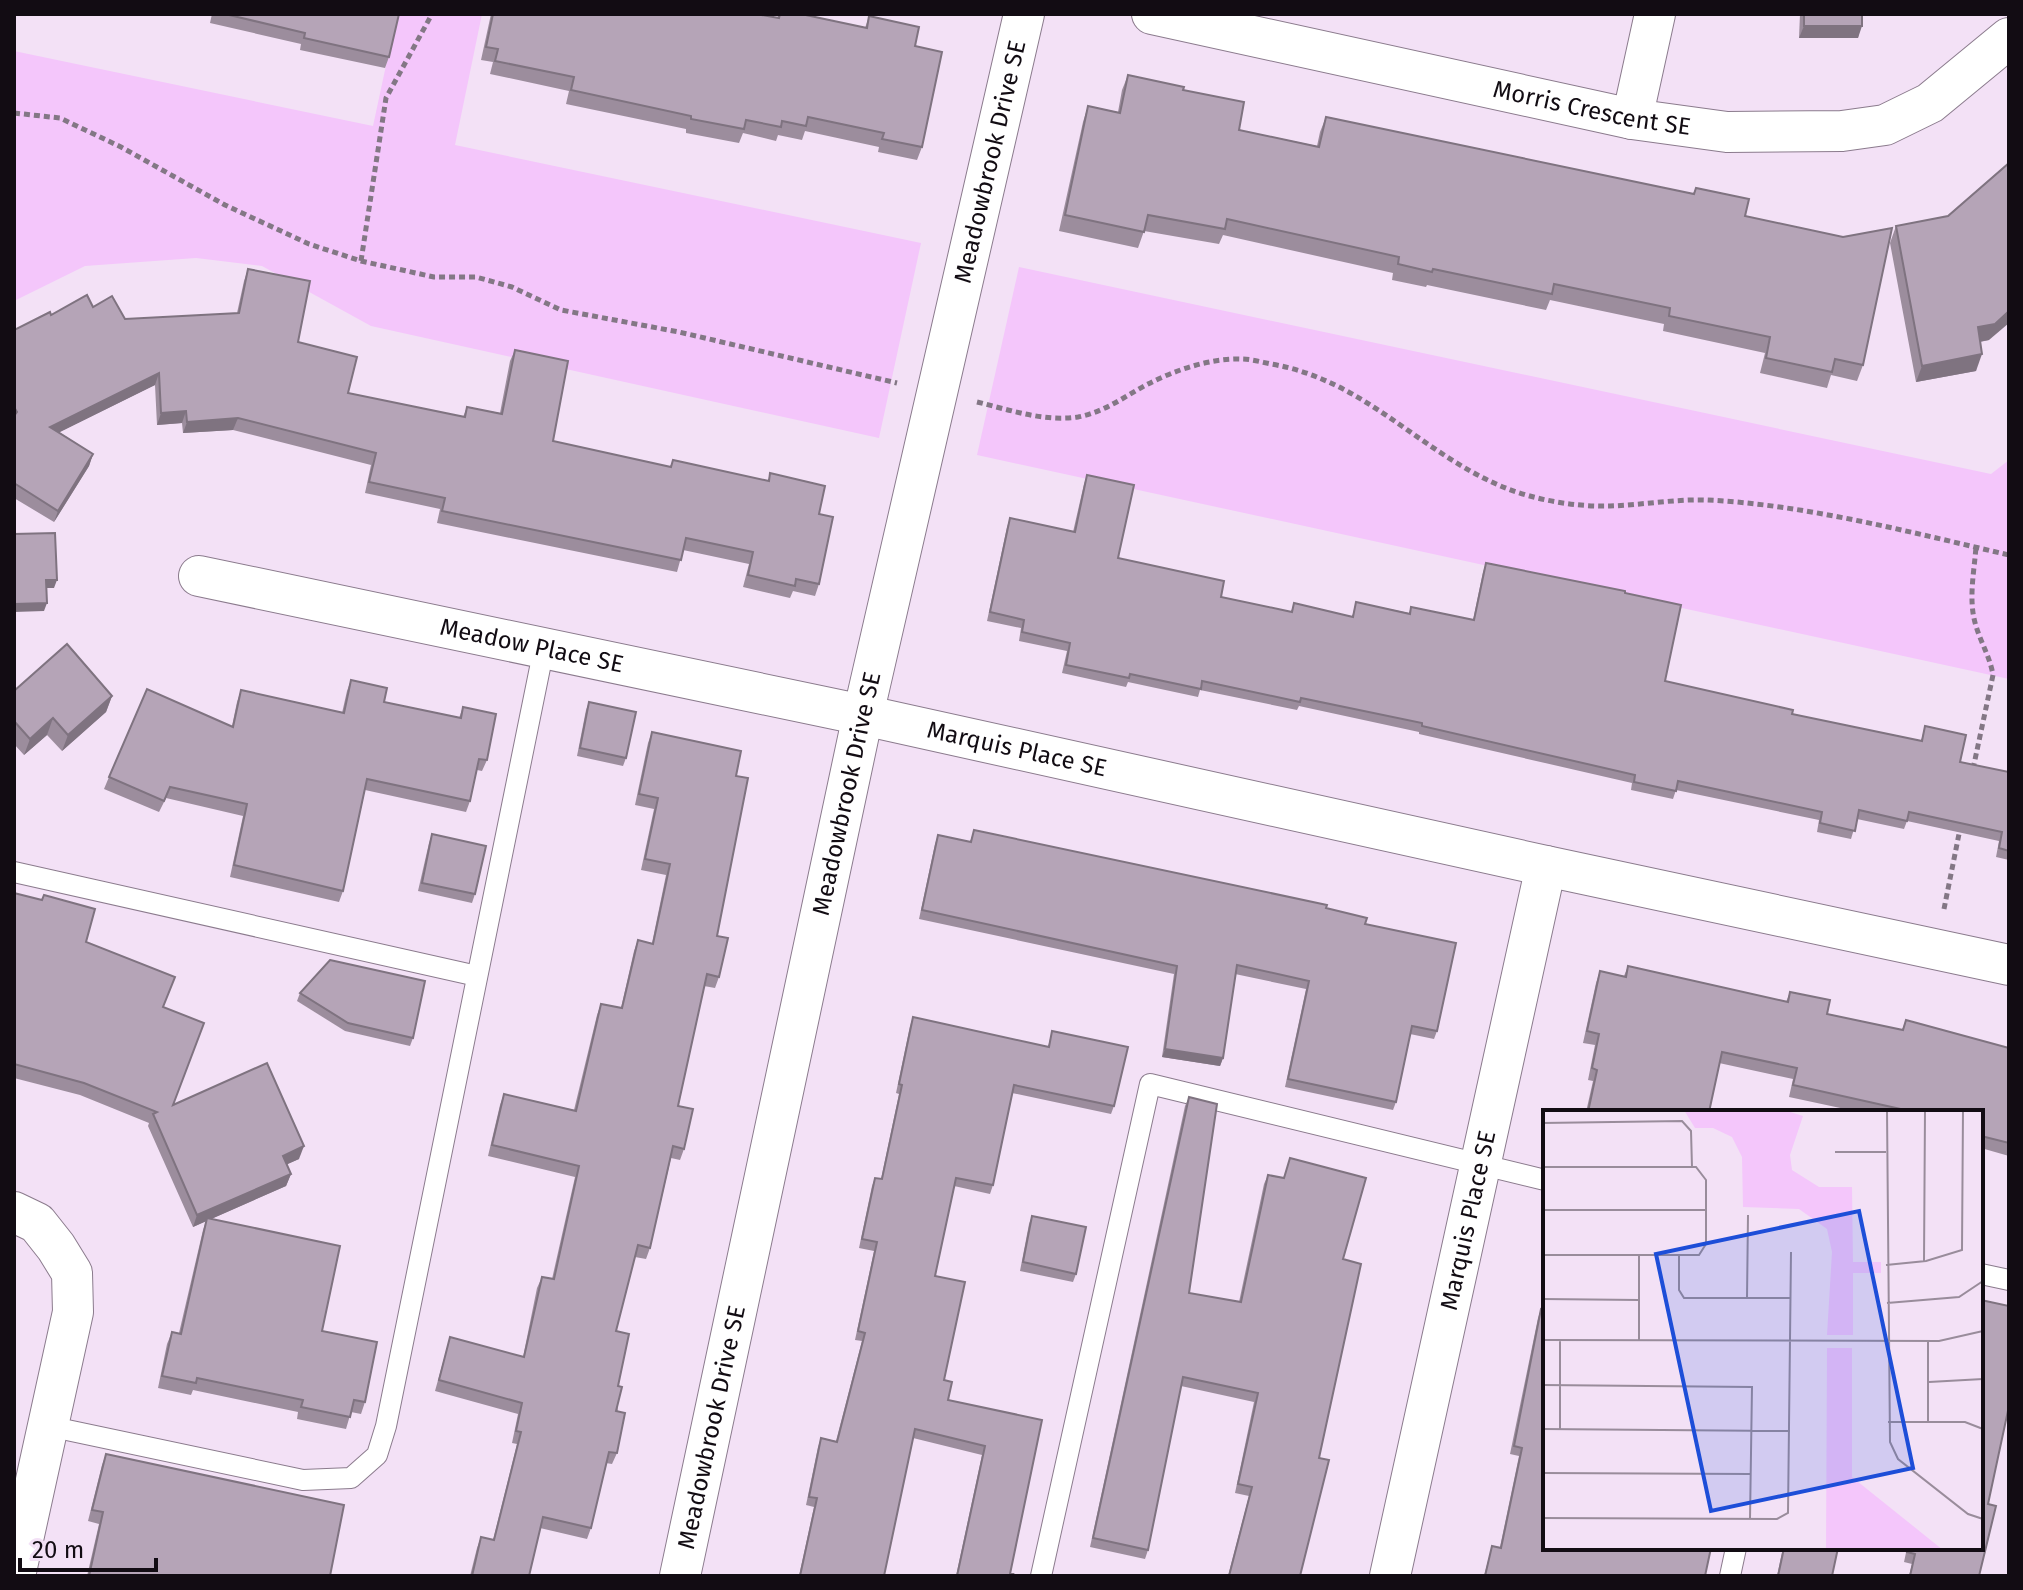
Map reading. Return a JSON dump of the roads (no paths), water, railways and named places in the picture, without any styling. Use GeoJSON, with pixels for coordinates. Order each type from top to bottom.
{"type":"FeatureCollection","features":[{"type":"Feature","properties":{"kind":"street","name":"Meadowbrook Drive SE"},"geometry":{"type":"LineString","coordinates":[[680,1576],[863,715],[1024,14]]}},
{"type":"Feature","properties":{"kind":"street","name":"Morris Crescent SE"},"geometry":{"type":"LineString","coordinates":[[1152,14],[1632,119],[1756,133],[1842,131],[1885,125],[1930,103],[2009,38]]}},
{"type":"Feature","properties":{"kind":"street"},"geometry":{"type":"LineString","coordinates":[[1632,119],[1655,14]]}},
{"type":"Feature","properties":{"kind":"street","name":"Meadow Place SE"},"geometry":{"type":"LineString","coordinates":[[199,576],[863,715]]}},
{"type":"Feature","properties":{"kind":"street","name":"Marquis Place SE"},"geometry":{"type":"LineString","coordinates":[[863,715],[2009,965]]}},
{"type":"Feature","properties":{"kind":"street","name":"Marquis Place SE"},"geometry":{"type":"LineString","coordinates":[[1390,1576],[1546,866]]}},
{"type":"Feature","properties":{"kind":"street"},"geometry":{"type":"LineString","coordinates":[[14,1212],[37,1223],[72,1273],[73,1312],[15,1576]]}},
{"type":"Feature","properties":{"kind":"lane"},"geometry":{"type":"LineString","coordinates":[[48,1426],[303,1480],[351,1478],[377,1455],[386,1426],[544,648]]}},
{"type":"Feature","properties":{"kind":"lane"},"geometry":{"type":"LineString","coordinates":[[14,872],[477,976]]}},
{"type":"Feature","properties":{"kind":"lane"},"geometry":{"type":"LineString","coordinates":[[1041,1576],[1150,1084],[1543,1180]]}},
{"type":"Feature","properties":{"kind":"lane"},"geometry":{"type":"LineString","coordinates":[[1983,1274],[2009,1280]]}},
{"type":"Feature","properties":{"kind":"lane"},"geometry":{"type":"LineString","coordinates":[[1730,1576],[1736,1550]]}}]}
